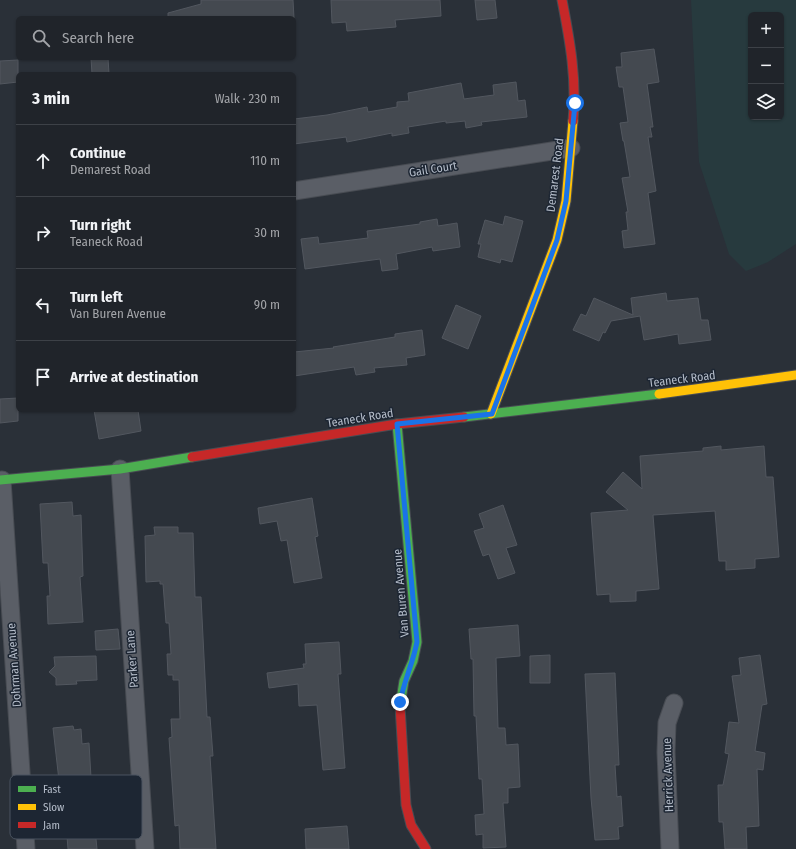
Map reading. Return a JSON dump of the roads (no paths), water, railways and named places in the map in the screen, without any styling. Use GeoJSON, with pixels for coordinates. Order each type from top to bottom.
{"type":"FeatureCollection","features":[{"type":"Feature","properties":{"kind":"street","name":"Demarest Road"},"geometry":{"type":"LineString","coordinates":[[492,414],[557,240],[566,201],[575,96],[572,51],[562,0]]}},
{"type":"Feature","properties":{"kind":"street","name":"Gail Court"},"geometry":{"type":"LineString","coordinates":[[296,191],[571,148]]}},
{"type":"Feature","properties":{"kind":"street","name":"Teaneck Road"},"geometry":{"type":"LineString","coordinates":[[1,480],[120,469],[397,424],[730,385],[796,375]]}},
{"type":"Feature","properties":{"kind":"street","name":"Van Buren Avenue"},"geometry":{"type":"LineString","coordinates":[[397,424],[417,642],[413,660],[404,681],[400,702],[406,805],[411,825],[426,849]]}},
{"type":"Feature","properties":{"kind":"street","name":"Parker Lane"},"geometry":{"type":"LineString","coordinates":[[120,469],[140,775]]}},
{"type":"Feature","properties":{"kind":"street","name":"Dohrman Avenue"},"geometry":{"type":"LineString","coordinates":[[1,480],[21,775]]}},
{"type":"Feature","properties":{"kind":"street","name":"Herrick Avenue"},"geometry":{"type":"LineString","coordinates":[[670,849],[666,752],[667,723],[674,703]]}},
{"type":"Feature","properties":{"kind":"street","name":"Parker Lane"},"geometry":{"type":"LineString","coordinates":[[142,803],[145,849]]}},
{"type":"Feature","properties":{"kind":"street","name":"Dohrman Avenue"},"geometry":{"type":"LineString","coordinates":[[25,839],[26,849]]}}]}
